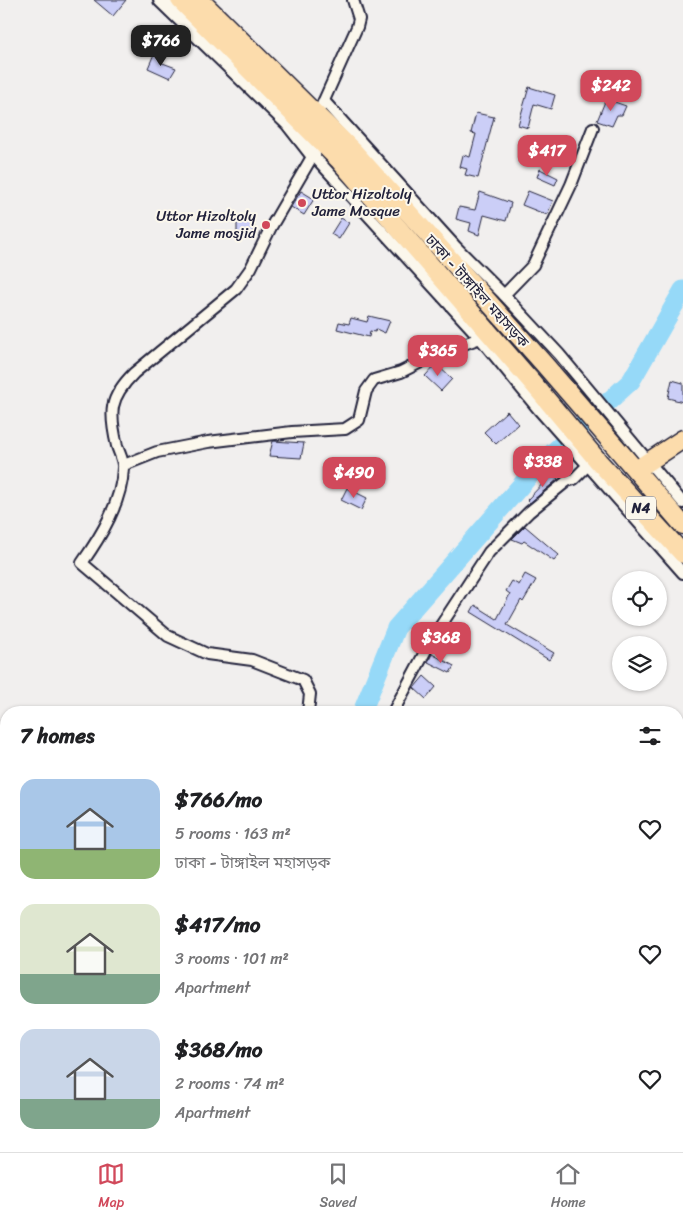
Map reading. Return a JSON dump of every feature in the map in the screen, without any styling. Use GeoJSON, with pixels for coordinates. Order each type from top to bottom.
{"type":"FeatureCollection","features":[{"type":"Feature","properties":{"kind":"highway","name":"ঢাকা - টাঙ্গাইল মহাসড়ক"},"geometry":{"type":"LineString","coordinates":[[180,0],[531,381],[594,463]]}},
{"type":"Feature","properties":{"kind":"highway","name":"ঢাকা - টাঙ্গাইল মহাসড়ক"},"geometry":{"type":"LineString","coordinates":[[200,0],[321,108],[618,451],[642,466],[683,525]]}},
{"type":"Feature","properties":{"kind":"highway"},"geometry":{"type":"LineString","coordinates":[[642,466],[683,439]]}},
{"type":"Feature","properties":{"kind":"highway","name":"N4"},"geometry":{"type":"LineString","coordinates":[[594,463],[683,554]]}},
{"type":"Feature","properties":{"kind":"main road"},"geometry":{"type":"LineString","coordinates":[[160,0],[317,149]]}},
{"type":"Feature","properties":{"kind":"street"},"geometry":{"type":"LineString","coordinates":[[352,0],[359,19],[357,27],[321,108],[559,354],[615,421],[642,466],[683,503]]}},
{"type":"Feature","properties":{"kind":"street"},"geometry":{"type":"LineString","coordinates":[[504,295],[533,265],[572,186],[593,128]]}},
{"type":"Feature","properties":{"kind":"street"},"geometry":{"type":"LineString","coordinates":[[309,706],[310,694],[303,680],[252,660],[207,654],[168,636],[82,563],[113,509],[122,485],[124,466],[117,446],[113,401],[118,388],[236,289],[251,268],[272,227],[317,149],[480,338],[539,410],[594,463],[683,573]]}},
{"type":"Feature","properties":{"kind":"street"},"geometry":{"type":"LineString","coordinates":[[124,466],[157,452],[208,442],[292,432],[345,430],[358,420],[366,391],[374,380],[400,372],[437,354],[480,338]]}},
{"type":"Feature","properties":{"kind":"street"},"geometry":{"type":"LineString","coordinates":[[396,706],[432,639],[489,552],[530,512],[567,481],[574,479],[594,463]]}},
{"type":"Feature","properties":{"kind":"building"},"geometry":{"type":"Polygon","coordinates":[[[94,0],[126,0],[113,16],[94,0]]]}},
{"type":"Feature","properties":{"kind":"building"},"geometry":{"type":"Polygon","coordinates":[[[154,54],[162,58],[160,62],[176,68],[170,78],[148,68],[154,54]]]}},
{"type":"Feature","properties":{"kind":"building"},"geometry":{"type":"Polygon","coordinates":[[[529,87],[555,95],[551,109],[534,104],[528,128],[518,125],[529,87]]]}},
{"type":"Feature","properties":{"kind":"building"},"geometry":{"type":"Polygon","coordinates":[[[606,99],[626,106],[622,115],[617,115],[612,126],[597,121],[606,99]]]}},
{"type":"Feature","properties":{"kind":"building"},"geometry":{"type":"Polygon","coordinates":[[[476,113],[494,117],[478,178],[465,175],[467,169],[460,167],[463,155],[470,157],[476,134],[471,133],[476,113]]]}},
{"type":"Feature","properties":{"kind":"building"},"geometry":{"type":"Polygon","coordinates":[[[540,169],[558,178],[555,185],[537,177],[540,169]]]}},
{"type":"Feature","properties":{"kind":"building","name":"Uttor Hizoltoly Jame Mosque"},"geometry":{"type":"Polygon","coordinates":[[[301,191],[314,199],[304,215],[291,207],[301,191]]]}},
{"type":"Feature","properties":{"kind":"building"},"geometry":{"type":"Polygon","coordinates":[[[528,191],[553,201],[547,215],[522,205],[528,191]]]}},
{"type":"Feature","properties":{"kind":"building"},"geometry":{"type":"Polygon","coordinates":[[[480,192],[511,203],[506,221],[484,215],[479,235],[469,231],[471,223],[456,219],[459,207],[475,210],[480,192]]]}},
{"type":"Feature","properties":{"kind":"building"},"geometry":{"type":"Polygon","coordinates":[[[237,217],[254,217],[254,238],[237,237],[237,217]]]}},
{"type":"Feature","properties":{"kind":"building"},"geometry":{"type":"Polygon","coordinates":[[[341,218],[349,223],[339,239],[331,234],[341,218]]]}},
{"type":"Feature","properties":{"kind":"building"},"geometry":{"type":"Polygon","coordinates":[[[369,316],[390,321],[385,333],[376,329],[375,332],[370,331],[369,337],[337,329],[339,322],[349,324],[351,318],[367,322],[369,316]]]}},
{"type":"Feature","properties":{"kind":"building"},"geometry":{"type":"Polygon","coordinates":[[[436,364],[452,379],[441,391],[425,376],[436,364]]]}},
{"type":"Feature","properties":{"kind":"building"},"geometry":{"type":"Polygon","coordinates":[[[672,380],[683,383],[683,402],[668,398],[672,380]]]}},
{"type":"Feature","properties":{"kind":"building"},"geometry":{"type":"Polygon","coordinates":[[[507,411],[518,424],[496,444],[484,432],[507,411]]]}},
{"type":"Feature","properties":{"kind":"building"},"geometry":{"type":"Polygon","coordinates":[[[273,441],[304,443],[301,458],[269,456],[273,441]]]}},
{"type":"Feature","properties":{"kind":"building"},"geometry":{"type":"Polygon","coordinates":[[[552,474],[558,479],[530,503],[527,500],[552,474]]]}},
{"type":"Feature","properties":{"kind":"building"},"geometry":{"type":"Polygon","coordinates":[[[347,488],[367,498],[361,510],[341,500],[347,488]]]}},
{"type":"Feature","properties":{"kind":"building"},"geometry":{"type":"Polygon","coordinates":[[[525,526],[559,555],[554,561],[524,541],[522,543],[512,539],[525,526]]]}},
{"type":"Feature","properties":{"kind":"building"},"geometry":{"type":"Polygon","coordinates":[[[525,574],[536,580],[523,602],[521,600],[507,625],[554,653],[549,660],[471,612],[475,605],[497,619],[510,594],[506,591],[512,581],[519,585],[525,574]]]}},
{"type":"Feature","properties":{"kind":"building"},"geometry":{"type":"Polygon","coordinates":[[[432,654],[454,666],[450,673],[428,662],[432,654]]]}},
{"type":"Feature","properties":{"kind":"building"},"geometry":{"type":"Polygon","coordinates":[[[424,676],[436,687],[426,699],[414,688],[424,676]]]}},
{"type":"Feature","properties":{"kind":"waterway"},"geometry":{"type":"LineString","coordinates":[[364,706],[396,628],[538,466],[631,381],[683,290]]}},
{"type":"Feature","properties":{"kind":"place","name":"Uttor Hizoltoly Jame Mosque"},"geometry":{"type":"Point","coordinates":[302,203]}},
{"type":"Feature","properties":{"kind":"place","name":"Uttor Hizoltoly Jame mosjid"},"geometry":{"type":"Point","coordinates":[266,225]}}]}
